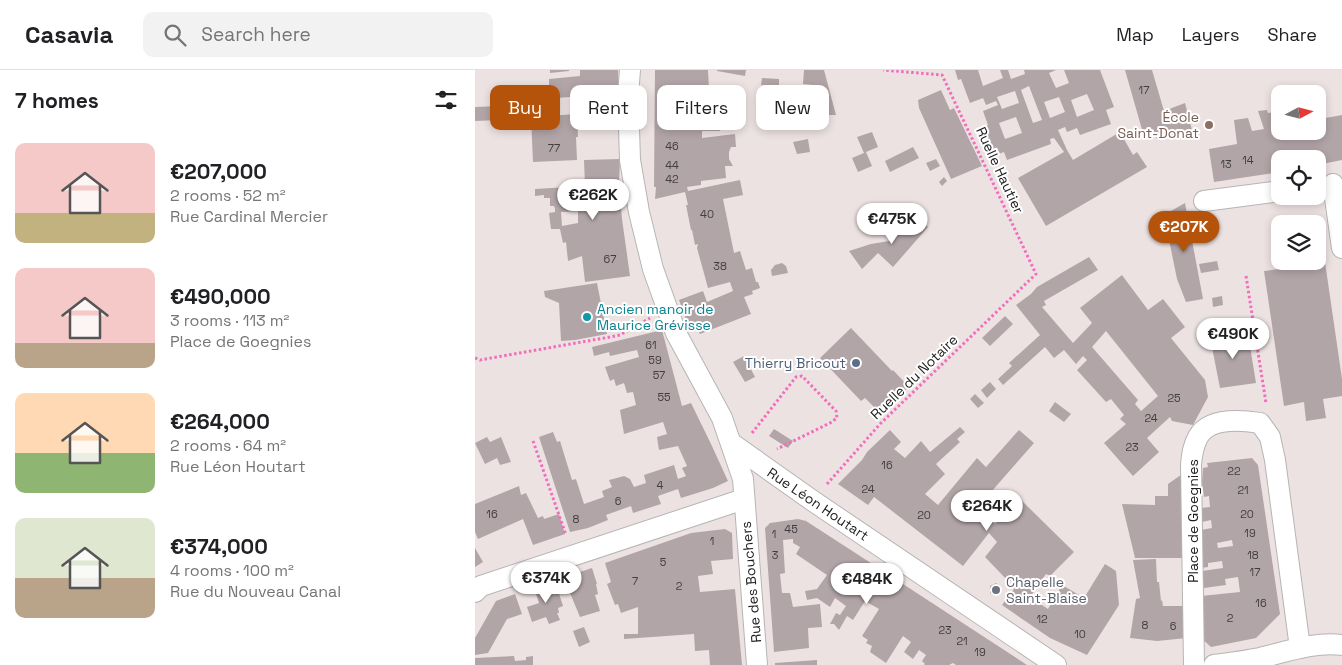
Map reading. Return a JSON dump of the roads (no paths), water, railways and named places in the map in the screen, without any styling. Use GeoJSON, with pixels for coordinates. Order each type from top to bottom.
{"type":"FeatureCollection","features":[{"type":"Feature","properties":{"kind":"street"},"geometry":{"type":"LineString","coordinates":[[475,592],[481,586],[744,499],[743,479],[735,447],[722,418],[676,332],[653,269],[639,212],[630,160],[628,96],[630,70]]}},
{"type":"Feature","properties":{"kind":"street"},"geometry":{"type":"LineString","coordinates":[[1331,184],[1342,248]]}},
{"type":"Feature","properties":{"kind":"street"},"geometry":{"type":"LineString","coordinates":[[1203,201],[1271,192]]}},
{"type":"Feature","properties":{"kind":"street","name":"Place de Goegnies"},"geometry":{"type":"LineString","coordinates":[[1195,665],[1191,464],[1193,449],[1198,436],[1207,428],[1218,423],[1243,420],[1261,424],[1270,437],[1275,460],[1300,648]]}},
{"type":"Feature","properties":{"kind":"street","name":"Rue Léon Houtart"},"geometry":{"type":"LineString","coordinates":[[735,447],[1056,665]]}},
{"type":"Feature","properties":{"kind":"street","name":"Rue des Bouchers"},"geometry":{"type":"LineString","coordinates":[[744,499],[757,665]]}},
{"type":"Feature","properties":{"kind":"street"},"geometry":{"type":"LineString","coordinates":[[1214,665],[1259,661],[1300,648],[1333,644],[1342,645]]}},
{"type":"Feature","properties":{"kind":"place","name":"École Saint-Donat"},"geometry":{"type":"Point","coordinates":[1209,125]}},
{"type":"Feature","properties":{"kind":"place","name":"Ancien manoir de Maurice Grévisse"},"geometry":{"type":"Point","coordinates":[587,317]}},
{"type":"Feature","properties":{"kind":"place","name":"Thierry Bricout"},"geometry":{"type":"Point","coordinates":[856,363]}},
{"type":"Feature","properties":{"kind":"place","name":"Chapelle Saint-Blaise"},"geometry":{"type":"Point","coordinates":[996,590]}}]}
